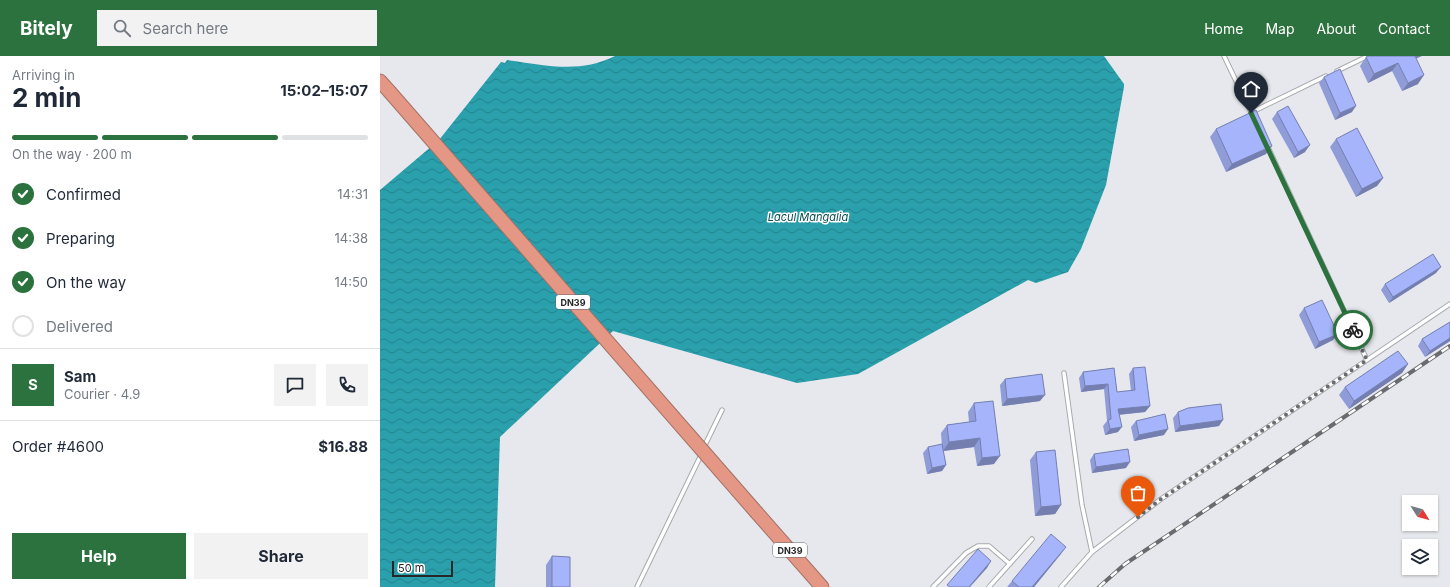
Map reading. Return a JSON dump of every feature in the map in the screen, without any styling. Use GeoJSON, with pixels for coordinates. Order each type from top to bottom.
{"type":"FeatureCollection","features":[{"type":"Feature","properties":{"kind":"highway","name":"DN39"},"geometry":{"type":"LineString","coordinates":[[380,81],[822,587]]}},
{"type":"Feature","properties":{"kind":"lane"},"geometry":{"type":"LineString","coordinates":[[1224,56],[1255,120]]}},
{"type":"Feature","properties":{"kind":"lane"},"geometry":{"type":"LineString","coordinates":[[1251,113],[1368,56]]}},
{"type":"Feature","properties":{"kind":"lane"},"geometry":{"type":"LineString","coordinates":[[1265,140],[1367,360]]}},
{"type":"Feature","properties":{"kind":"lane"},"geometry":{"type":"LineString","coordinates":[[1061,587],[1092,552],[1161,499],[1450,304]]}},
{"type":"Feature","properties":{"kind":"lane"},"geometry":{"type":"LineString","coordinates":[[1064,372],[1082,505],[1092,552]]}},
{"type":"Feature","properties":{"kind":"lane"},"geometry":{"type":"LineString","coordinates":[[637,587],[722,410]]}},
{"type":"Feature","properties":{"kind":"lane"},"geometry":{"type":"LineString","coordinates":[[989,587],[1032,539]]}},
{"type":"Feature","properties":{"kind":"lane"},"geometry":{"type":"LineString","coordinates":[[933,587],[966,553],[978,546],[989,546],[1010,564]]}},
{"type":"Feature","properties":{"kind":"water","name":"Lacul Mangalia"},"geometry":{"type":"Polygon","coordinates":[[[615,56],[1104,56],[1124,84],[1124,87],[1106,185],[1081,249],[1068,272],[1036,283],[1028,280],[858,374],[797,383],[613,331],[500,437],[495,587],[380,587],[380,190],[439,140],[501,62],[505,63],[507,60],[562,67],[588,65],[602,62],[615,56]]]}},
{"type":"Feature","properties":{"kind":"building"},"geometry":{"type":"Polygon","coordinates":[[[1415,56],[1424,75],[1408,83],[1398,63],[1374,74],[1366,57],[1415,56]]]}},
{"type":"Feature","properties":{"kind":"building"},"geometry":{"type":"Polygon","coordinates":[[[1340,69],[1356,106],[1340,113],[1324,77],[1340,69]]]}},
{"type":"Feature","properties":{"kind":"building"},"geometry":{"type":"Polygon","coordinates":[[[1288,106],[1310,145],[1298,152],[1277,112],[1288,106]]]}},
{"type":"Feature","properties":{"kind":"building"},"geometry":{"type":"Polygon","coordinates":[[[1256,110],[1272,146],[1232,164],[1216,129],[1256,110]]]}},
{"type":"Feature","properties":{"kind":"building"},"geometry":{"type":"Polygon","coordinates":[[[1357,128],[1383,178],[1362,189],[1336,139],[1357,128]]]}},
{"type":"Feature","properties":{"kind":"building"},"geometry":{"type":"Polygon","coordinates":[[[1433,254],[1441,267],[1393,297],[1385,284],[1433,254]]]}},
{"type":"Feature","properties":{"kind":"building"},"geometry":{"type":"Polygon","coordinates":[[[1322,300],[1338,334],[1319,342],[1304,308],[1322,300]]]}},
{"type":"Feature","properties":{"kind":"building"},"geometry":{"type":"Polygon","coordinates":[[[1450,322],[1450,338],[1430,351],[1422,339],[1450,322]]]}},
{"type":"Feature","properties":{"kind":"building"},"geometry":{"type":"Polygon","coordinates":[[[1398,351],[1408,364],[1354,401],[1345,387],[1398,351]]]}},
{"type":"Feature","properties":{"kind":"building"},"geometry":{"type":"Polygon","coordinates":[[[1145,367],[1150,406],[1118,409],[1122,427],[1110,429],[1108,420],[1111,419],[1108,384],[1085,386],[1083,372],[1114,368],[1117,392],[1135,390],[1133,368],[1145,367]]]}},
{"type":"Feature","properties":{"kind":"building"},"geometry":{"type":"Polygon","coordinates":[[[1042,374],[1045,395],[1007,399],[1005,379],[1042,374]]]}},
{"type":"Feature","properties":{"kind":"building"},"geometry":{"type":"Polygon","coordinates":[[[993,401],[1000,456],[982,458],[980,438],[949,442],[947,425],[976,421],[974,403],[993,401]]]}},
{"type":"Feature","properties":{"kind":"building"},"geometry":{"type":"Polygon","coordinates":[[[1221,404],[1223,420],[1180,426],[1178,412],[1188,408],[1221,404]]]}},
{"type":"Feature","properties":{"kind":"building"},"geometry":{"type":"Polygon","coordinates":[[[1165,414],[1168,429],[1139,435],[1136,421],[1165,414]]]}},
{"type":"Feature","properties":{"kind":"building"},"geometry":{"type":"Polygon","coordinates":[[[942,444],[946,465],[932,468],[928,447],[942,444]]]}},
{"type":"Feature","properties":{"kind":"building"},"geometry":{"type":"Polygon","coordinates":[[[1128,449],[1130,462],[1096,467],[1094,454],[1128,449]]]}},
{"type":"Feature","properties":{"kind":"building"},"geometry":{"type":"Polygon","coordinates":[[[1055,450],[1061,505],[1041,507],[1036,452],[1055,450]]]}},
{"type":"Feature","properties":{"kind":"building"},"geometry":{"type":"Polygon","coordinates":[[[1051,534],[1066,547],[1032,587],[1019,587],[1012,581],[1051,534]]]}},
{"type":"Feature","properties":{"kind":"building"},"geometry":{"type":"Polygon","coordinates":[[[978,549],[991,561],[969,587],[950,587],[947,585],[978,549]]]}},
{"type":"Feature","properties":{"kind":"building"},"geometry":{"type":"Polygon","coordinates":[[[552,556],[570,557],[570,587],[552,587],[552,556]]]}},
{"type":"Feature","properties":{"kind":"railway"},"geometry":{"type":"LineString","coordinates":[[1099,587],[1125,564],[1450,346]]}},
{"type":"Feature","properties":{"kind":"way so far"},"geometry":{"type":"LineString","coordinates":[[1138,517],[1161,499],[1367,360],[1353,330]]}},
{"type":"Feature","properties":{"kind":"route"},"geometry":{"type":"LineString","coordinates":[[1251,113],[1353,330]]}}]}
